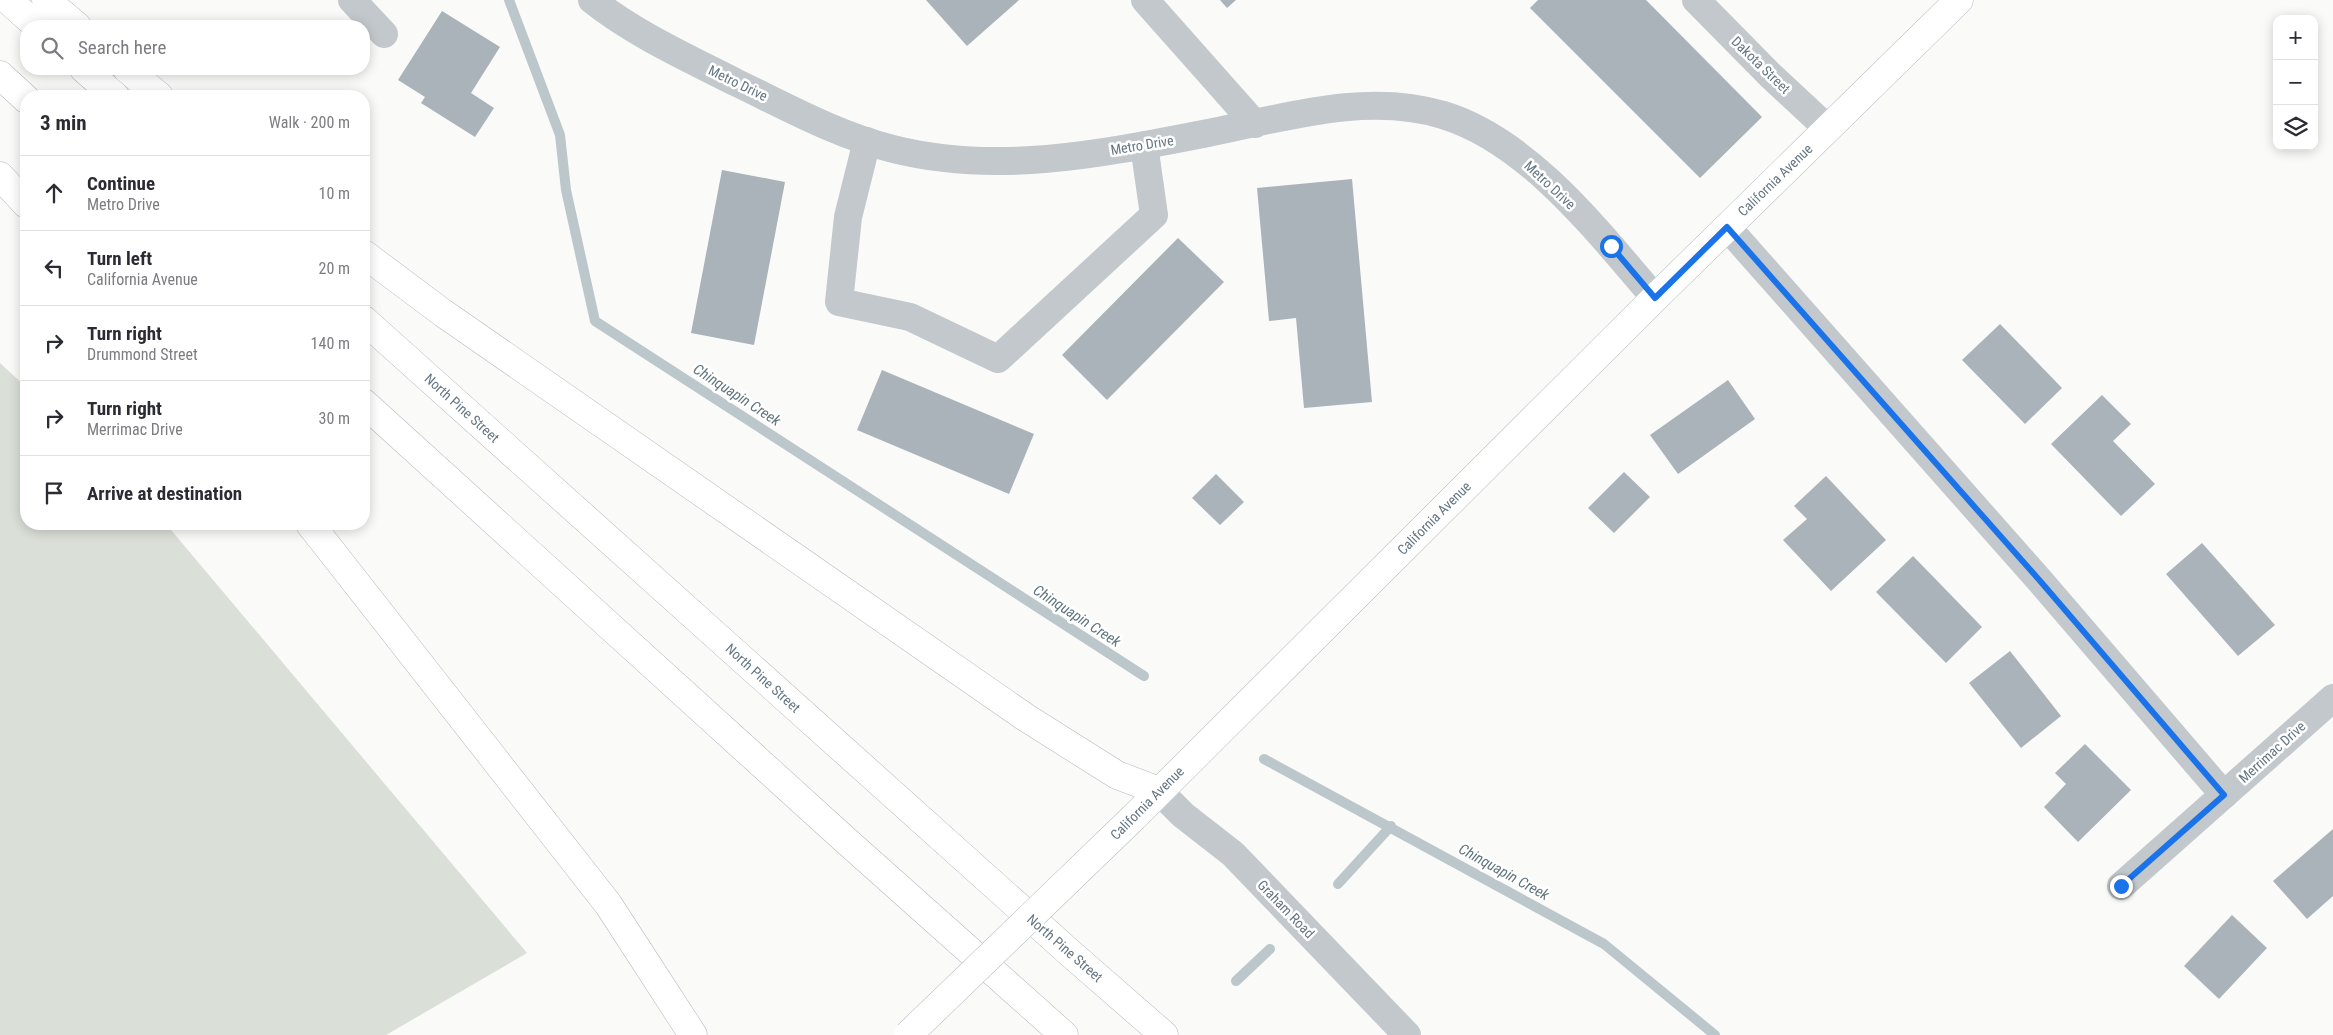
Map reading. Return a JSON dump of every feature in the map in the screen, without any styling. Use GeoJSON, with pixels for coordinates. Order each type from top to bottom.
{"type":"FeatureCollection","features":[{"type":"Feature","properties":{"kind":"main road"},"geometry":{"type":"LineString","coordinates":[[8,0],[30,20]]}},
{"type":"Feature","properties":{"kind":"main road"},"geometry":{"type":"LineString","coordinates":[[46,0],[70,20]]}},
{"type":"Feature","properties":{"kind":"main road","name":"California Avenue"},"geometry":{"type":"LineString","coordinates":[[908,1035],[1134,817],[1655,298],[1959,0]]}},
{"type":"Feature","properties":{"kind":"main road"},"geometry":{"type":"LineString","coordinates":[[0,75],[20,93]]}},
{"type":"Feature","properties":{"kind":"main road"},"geometry":{"type":"LineString","coordinates":[[91,75],[108,90]]}},
{"type":"Feature","properties":{"kind":"main road"},"geometry":{"type":"LineString","coordinates":[[134,75],[152,90]]}},
{"type":"Feature","properties":{"kind":"main road"},"geometry":{"type":"LineString","coordinates":[[0,176],[20,198]]}},
{"type":"Feature","properties":{"kind":"main road"},"geometry":{"type":"LineString","coordinates":[[370,258],[443,313],[1025,717],[1117,775],[1159,791]]}},
{"type":"Feature","properties":{"kind":"main road","name":"North Pine Street"},"geometry":{"type":"LineString","coordinates":[[370,325],[1164,1035]]}},
{"type":"Feature","properties":{"kind":"main road"},"geometry":{"type":"LineString","coordinates":[[370,408],[850,844],[1064,1035]]}},
{"type":"Feature","properties":{"kind":"main road"},"geometry":{"type":"LineString","coordinates":[[315,530],[608,904],[693,1035]]}},
{"type":"Feature","properties":{"kind":"street"},"geometry":{"type":"LineString","coordinates":[[352,0],[384,34]]}},
{"type":"Feature","properties":{"kind":"street","name":"Metro Drive"},"geometry":{"type":"LineString","coordinates":[[592,0],[612,16],[663,46],[827,128],[893,149],[952,159],[1032,162],[1144,145],[1338,108],[1391,106],[1443,115],[1491,136],[1538,172],[1597,230],[1655,298]]}},
{"type":"Feature","properties":{"kind":"street"},"geometry":{"type":"LineString","coordinates":[[1145,0],[1256,124]]}},
{"type":"Feature","properties":{"kind":"street","name":"Dakota Street"},"geometry":{"type":"LineString","coordinates":[[1696,0],[1770,75],[1828,129]]}},
{"type":"Feature","properties":{"kind":"street"},"geometry":{"type":"LineString","coordinates":[[867,140],[848,216],[839,302],[910,316],[998,359],[1154,215],[1144,145]]}},
{"type":"Feature","properties":{"kind":"street"},"geometry":{"type":"LineString","coordinates":[[1727,227],[2028,567],[2224,795]]}},
{"type":"Feature","properties":{"kind":"street","name":"Merrimac Drive"},"geometry":{"type":"LineString","coordinates":[[2121,886],[2333,698]]}},
{"type":"Feature","properties":{"kind":"street","name":"Graham Road"},"geometry":{"type":"LineString","coordinates":[[1159,791],[1183,815],[1234,854],[1407,1035]]}},
{"type":"Feature","properties":{"kind":"shaded area"},"geometry":{"type":"Polygon","coordinates":[[[0,363],[20,381],[20,530],[171,530],[527,953],[386,1035],[0,1035],[0,363]]]}},
{"type":"Feature","properties":{"kind":"building"},"geometry":{"type":"Polygon","coordinates":[[[926,0],[1019,0],[967,46],[926,0]]]}},
{"type":"Feature","properties":{"kind":"building"},"geometry":{"type":"Polygon","coordinates":[[[1220,0],[1236,0],[1227,8],[1220,0]]]}},
{"type":"Feature","properties":{"kind":"building"},"geometry":{"type":"Polygon","coordinates":[[[1538,0],[1646,0],[1762,117],[1700,178],[1530,8],[1538,0]]]}},
{"type":"Feature","properties":{"kind":"building"},"geometry":{"type":"Polygon","coordinates":[[[442,11],[500,47],[471,93],[494,108],[475,137],[421,103],[425,97],[398,80],[442,11]]]}},
{"type":"Feature","properties":{"kind":"building"},"geometry":{"type":"Polygon","coordinates":[[[722,170],[785,182],[754,345],[691,333],[722,170]]]}},
{"type":"Feature","properties":{"kind":"building"},"geometry":{"type":"Polygon","coordinates":[[[1352,179],[1372,402],[1304,408],[1296,318],[1269,321],[1257,188],[1352,179]]]}},
{"type":"Feature","properties":{"kind":"building"},"geometry":{"type":"Polygon","coordinates":[[[1178,238],[1224,282],[1107,400],[1062,355],[1178,238]]]}},
{"type":"Feature","properties":{"kind":"building"},"geometry":{"type":"Polygon","coordinates":[[[2000,324],[2062,388],[2025,424],[1962,360],[2000,324]]]}},
{"type":"Feature","properties":{"kind":"building"},"geometry":{"type":"Polygon","coordinates":[[[882,370],[1034,434],[1009,494],[857,430],[882,370]]]}},
{"type":"Feature","properties":{"kind":"building"},"geometry":{"type":"Polygon","coordinates":[[[1728,380],[1755,419],[1678,474],[1650,435],[1728,380]]]}},
{"type":"Feature","properties":{"kind":"building"},"geometry":{"type":"Polygon","coordinates":[[[2102,395],[2131,424],[2113,441],[2155,484],[2121,516],[2051,444],[2102,395]]]}},
{"type":"Feature","properties":{"kind":"building"},"geometry":{"type":"Polygon","coordinates":[[[1624,472],[1650,497],[1614,533],[1588,508],[1624,472]]]}},
{"type":"Feature","properties":{"kind":"building"},"geometry":{"type":"Polygon","coordinates":[[[1216,474],[1244,502],[1220,525],[1192,498],[1216,474]]]}},
{"type":"Feature","properties":{"kind":"building"},"geometry":{"type":"Polygon","coordinates":[[[1826,476],[1886,540],[1831,591],[1783,540],[1807,519],[1794,506],[1826,476]]]}},
{"type":"Feature","properties":{"kind":"building"},"geometry":{"type":"Polygon","coordinates":[[[2202,543],[2275,625],[2238,656],[2166,574],[2202,543]]]}},
{"type":"Feature","properties":{"kind":"building"},"geometry":{"type":"Polygon","coordinates":[[[1913,556],[1982,627],[1946,663],[1876,592],[1913,556]]]}},
{"type":"Feature","properties":{"kind":"building"},"geometry":{"type":"Polygon","coordinates":[[[2010,651],[2061,716],[2021,748],[1969,683],[2010,651]]]}},
{"type":"Feature","properties":{"kind":"building"},"geometry":{"type":"Polygon","coordinates":[[[2085,744],[2131,790],[2078,842],[2044,807],[2066,784],[2055,773],[2085,744]]]}},
{"type":"Feature","properties":{"kind":"building"},"geometry":{"type":"Polygon","coordinates":[[[2333,829],[2333,896],[2307,919],[2273,881],[2333,829]]]}},
{"type":"Feature","properties":{"kind":"building"},"geometry":{"type":"Polygon","coordinates":[[[2232,915],[2267,948],[2219,999],[2184,966],[2232,915]]]}},
{"type":"Feature","properties":{"kind":"waterway","name":"Chinquapin Creek"},"geometry":{"type":"LineString","coordinates":[[509,0],[560,135],[566,190],[595,321],[1144,676]]}},
{"type":"Feature","properties":{"kind":"waterway","name":"Chinquapin Creek"},"geometry":{"type":"LineString","coordinates":[[1264,759],[1604,944],[1715,1035]]}},
{"type":"Feature","properties":{"kind":"waterway"},"geometry":{"type":"LineString","coordinates":[[1338,884],[1391,826]]}},
{"type":"Feature","properties":{"kind":"waterway"},"geometry":{"type":"LineString","coordinates":[[1236,981],[1270,949]]}},
{"type":"Feature","properties":{"kind":"route"},"geometry":{"type":"LineString","coordinates":[[1611,246],[1655,298],[1727,227],[2041,582],[2224,795],[2121,886]]}}]}
